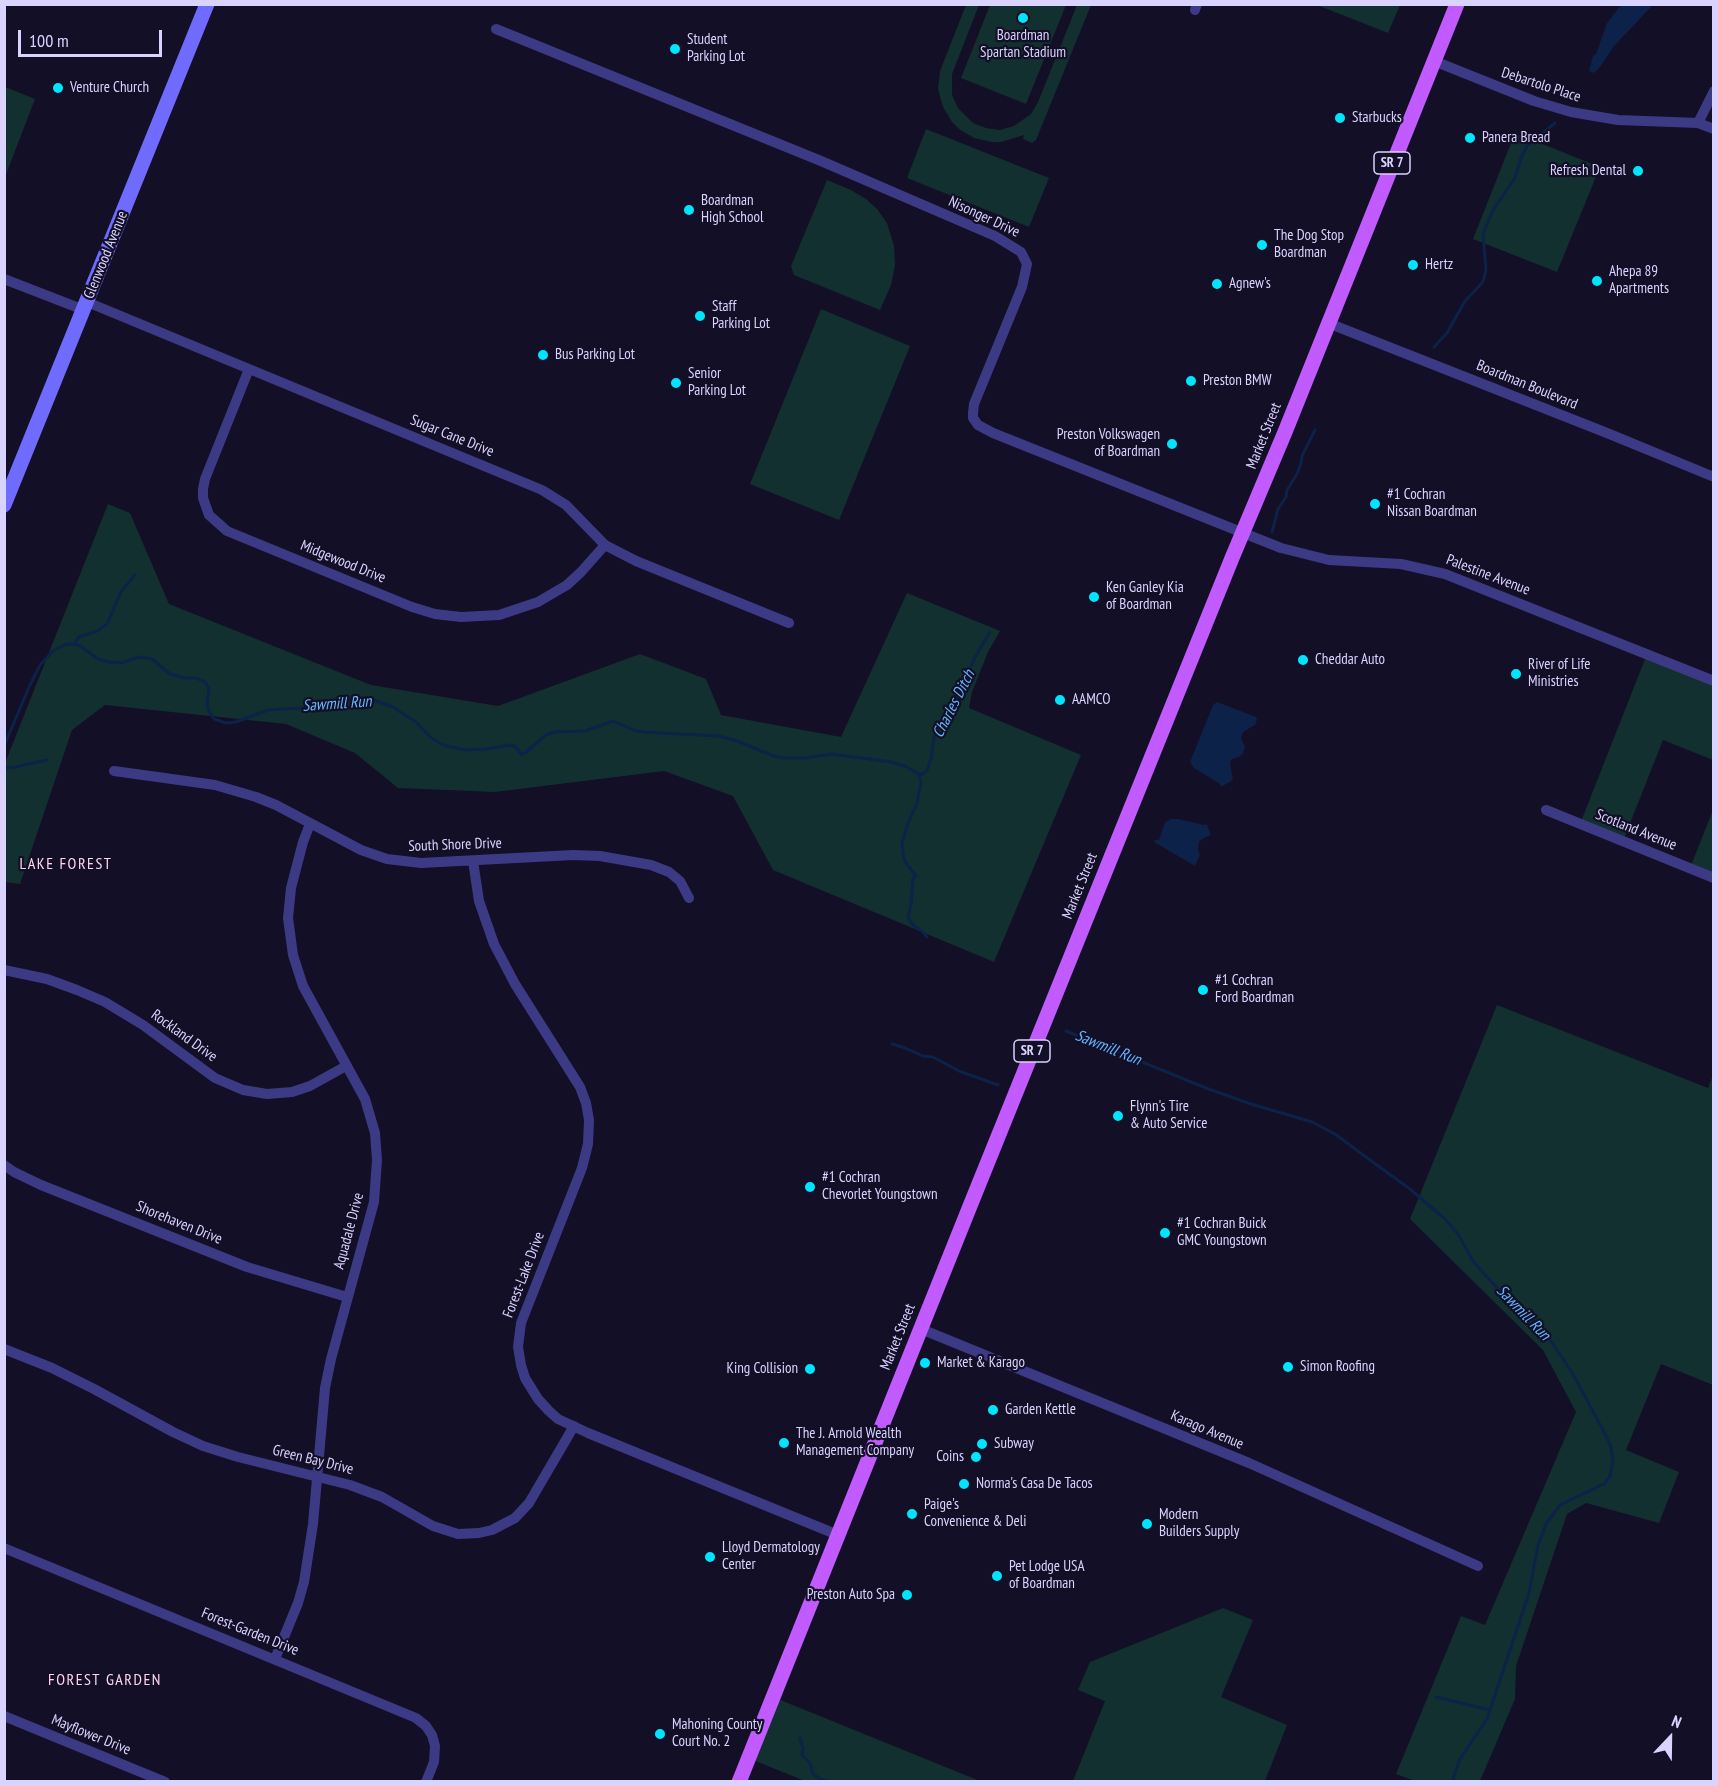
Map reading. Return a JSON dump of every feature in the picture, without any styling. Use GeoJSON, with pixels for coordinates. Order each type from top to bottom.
{"type":"FeatureCollection","features":[{"type":"Feature","properties":{"kind":"main road","name":"Market Street"},"geometry":{"type":"LineString","coordinates":[[739,1782],[1457,4]]}},
{"type":"Feature","properties":{"kind":"street","name":"Glenwood Avenue"},"geometry":{"type":"LineString","coordinates":[[4,505],[207,4]]}},
{"type":"Feature","properties":{"kind":"street","name":"Nisonger Drive"},"geometry":{"type":"LineString","coordinates":[[496,29],[820,161],[995,236],[1013,246],[1025,258],[1027,270],[1018,298],[974,404],[973,418],[981,427],[993,433],[1243,532]]}},
{"type":"Feature","properties":{"kind":"street","name":"Debartolo Place"},"geometry":{"type":"LineString","coordinates":[[1434,61],[1534,101],[1571,112],[1618,120],[1698,123],[1713,129]]}},
{"type":"Feature","properties":{"kind":"street"},"geometry":{"type":"LineString","coordinates":[[1698,123],[1713,91]]}},
{"type":"Feature","properties":{"kind":"street","name":"Sugar Cane Drive"},"geometry":{"type":"LineString","coordinates":[[4,279],[85,306],[249,369],[542,490],[566,505],[604,544],[636,561],[789,623]]}},
{"type":"Feature","properties":{"kind":"street","name":"Boardman Boulevard"},"geometry":{"type":"LineString","coordinates":[[1328,323],[1713,477]]}},
{"type":"Feature","properties":{"kind":"street","name":"Midgewood Drive"},"geometry":{"type":"LineString","coordinates":[[249,369],[203,489],[203,498],[209,515],[227,531],[412,607],[435,614],[461,617],[499,615],[538,603],[567,585],[604,544]]}},
{"type":"Feature","properties":{"kind":"street","name":"Palestine Avenue"},"geometry":{"type":"LineString","coordinates":[[1243,532],[1281,548],[1316,558],[1345,562],[1401,564],[1446,574],[1713,681]]}},
{"type":"Feature","properties":{"kind":"street","name":"South Shore Drive"},"geometry":{"type":"LineString","coordinates":[[114,771],[215,785],[235,790],[276,805],[361,850],[387,859],[421,863],[573,855],[621,859],[669,872],[680,881],[689,898]]}},
{"type":"Feature","properties":{"kind":"street","name":"Scotland Avenue"},"geometry":{"type":"LineString","coordinates":[[1546,810],[1713,878]]}},
{"type":"Feature","properties":{"kind":"street","name":"Aquadale Drive"},"geometry":{"type":"LineString","coordinates":[[275,1659],[304,1582],[311,1540],[325,1388],[374,1202],[378,1161],[375,1133],[364,1099],[303,986],[291,944],[288,918],[291,888],[310,824]]}},
{"type":"Feature","properties":{"kind":"street","name":"Forest-Lake Drive"},"geometry":{"type":"LineString","coordinates":[[474,861],[479,901],[494,944],[515,984],[580,1087],[588,1111],[588,1144],[582,1168],[524,1311],[518,1337],[520,1365],[525,1378],[538,1399],[558,1419],[838,1535]]}},
{"type":"Feature","properties":{"kind":"street","name":"Rockland Drive"},"geometry":{"type":"LineString","coordinates":[[4,970],[47,979],[105,1002],[143,1025],[215,1078],[243,1090],[267,1094],[292,1092],[310,1086],[346,1066]]}},
{"type":"Feature","properties":{"kind":"street","name":"Shorehaven Drive"},"geometry":{"type":"LineString","coordinates":[[4,1165],[41,1185],[248,1267],[347,1298]]}},
{"type":"Feature","properties":{"kind":"street","name":"Karago Avenue"},"geometry":{"type":"LineString","coordinates":[[921,1329],[1249,1463],[1478,1566]]}},
{"type":"Feature","properties":{"kind":"street","name":"Green Bay Drive"},"geometry":{"type":"LineString","coordinates":[[4,1349],[52,1368],[202,1446],[350,1485],[375,1494],[441,1530],[458,1534],[479,1533],[504,1524],[524,1509],[574,1426]]}},
{"type":"Feature","properties":{"kind":"street","name":"Forest-Garden Drive"},"geometry":{"type":"LineString","coordinates":[[4,1548],[399,1710],[422,1722],[432,1735],[435,1746],[434,1762],[426,1782]]}},
{"type":"Feature","properties":{"kind":"street","name":"Mayflower Drive"},"geometry":{"type":"LineString","coordinates":[[4,1716],[165,1782]]}},
{"type":"Feature","properties":{"kind":"green space"},"geometry":{"type":"Polygon","coordinates":[[[1400,4],[1388,33],[1317,5],[1400,4]]]}},
{"type":"Feature","properties":{"kind":"green space"},"geometry":{"type":"Polygon","coordinates":[[[966,5],[979,5],[952,74],[952,95],[958,108],[973,123],[1000,130],[1014,126],[1031,114],[1077,5],[1091,5],[1036,140],[1032,143],[1023,139],[1024,135],[1001,142],[974,138],[952,122],[943,107],[938,89],[940,71],[966,5]]]}},
{"type":"Feature","properties":{"kind":"green space"},"geometry":{"type":"Polygon","coordinates":[[[990,5],[1066,5],[1026,104],[961,78],[990,5]]]}},
{"type":"Feature","properties":{"kind":"green space"},"geometry":{"type":"Polygon","coordinates":[[[5,87],[35,99],[5,177],[5,87]]]}},
{"type":"Feature","properties":{"kind":"green space"},"geometry":{"type":"Polygon","coordinates":[[[926,129],[1049,178],[1029,227],[907,178],[926,129]]]}},
{"type":"Feature","properties":{"kind":"green space"},"geometry":{"type":"Polygon","coordinates":[[[1515,133],[1600,167],[1557,272],[1473,239],[1515,133]]]}},
{"type":"Feature","properties":{"kind":"green space"},"geometry":{"type":"Polygon","coordinates":[[[827,180],[866,199],[887,223],[894,246],[895,265],[891,285],[880,310],[794,275],[791,266],[827,180]]]}},
{"type":"Feature","properties":{"kind":"green space"},"geometry":{"type":"Polygon","coordinates":[[[821,309],[910,346],[839,520],[750,484],[821,309]]]}},
{"type":"Feature","properties":{"kind":"green space"},"geometry":{"type":"Polygon","coordinates":[[[108,504],[130,513],[169,604],[371,685],[498,706],[640,654],[706,679],[721,715],[841,737],[907,593],[1000,631],[988,652],[972,692],[969,708],[1081,755],[994,962],[773,870],[733,796],[664,771],[495,792],[398,788],[355,753],[286,724],[105,705],[72,730],[20,884],[5,882],[5,763],[108,504]]]}},
{"type":"Feature","properties":{"kind":"green space"},"geometry":{"type":"Polygon","coordinates":[[[1647,654],[1713,681],[1713,760],[1663,740],[1623,841],[1580,824],[1647,654]]]}},
{"type":"Feature","properties":{"kind":"green space"},"geometry":{"type":"Polygon","coordinates":[[[1713,810],[1713,878],[1690,868],[1713,810]]]}},
{"type":"Feature","properties":{"kind":"green space"},"geometry":{"type":"Polygon","coordinates":[[[1497,1005],[1708,1088],[1713,1075],[1713,1385],[1661,1364],[1626,1450],[1679,1472],[1659,1523],[1586,1503],[1567,1514],[1516,1666],[1515,1699],[1480,1781],[1415,1781],[1396,1774],[1461,1616],[1485,1625],[1576,1412],[1543,1350],[1410,1219],[1497,1005]]]}},
{"type":"Feature","properties":{"kind":"green space"},"geometry":{"type":"Polygon","coordinates":[[[1223,1608],[1253,1620],[1221,1697],[1287,1725],[1265,1781],[1073,1781],[1105,1701],[1078,1690],[1090,1662],[1223,1608]]]}},
{"type":"Feature","properties":{"kind":"green space"},"geometry":{"type":"Polygon","coordinates":[[[773,1697],[980,1781],[805,1781],[748,1758],[773,1697]]]}},
{"type":"Feature","properties":{"kind":"water"},"geometry":{"type":"Polygon","coordinates":[[[1621,5],[1653,5],[1614,46],[1600,67],[1594,73],[1589,71],[1607,23],[1621,5]]]}},
{"type":"Feature","properties":{"kind":"water"},"geometry":{"type":"Polygon","coordinates":[[[1217,702],[1256,717],[1257,720],[1255,725],[1243,732],[1241,738],[1245,747],[1243,753],[1230,762],[1233,780],[1221,787],[1220,784],[1194,768],[1190,762],[1213,705],[1217,702]]]}},
{"type":"Feature","properties":{"kind":"water"},"geometry":{"type":"Polygon","coordinates":[[[1171,819],[1207,825],[1211,835],[1199,842],[1200,855],[1195,866],[1154,842],[1159,840],[1165,822],[1171,819]]]}},
{"type":"Feature","properties":{"kind":"waterway","name":"Charles Ditch"},"geometry":{"type":"LineString","coordinates":[[1434,347],[1447,333],[1465,301],[1482,283],[1486,270],[1483,234],[1493,210],[1515,178],[1527,146],[1555,123]]}},
{"type":"Feature","properties":{"kind":"waterway","name":"Charles Ditch"},"geometry":{"type":"LineString","coordinates":[[1272,532],[1278,509],[1297,474],[1302,456],[1315,430]]}},
{"type":"Feature","properties":{"kind":"waterway"},"geometry":{"type":"LineString","coordinates":[[74,644],[79,637],[97,631],[107,624],[121,592],[135,575]]}},
{"type":"Feature","properties":{"kind":"waterway","name":"Charles Ditch"},"geometry":{"type":"LineString","coordinates":[[919,774],[927,770],[938,728],[948,716],[975,657],[990,632]]}},
{"type":"Feature","properties":{"kind":"waterway","name":"Sawmill Run"},"geometry":{"type":"LineString","coordinates":[[4,746],[40,665],[54,650],[67,644],[79,645],[98,659],[109,662],[121,663],[139,657],[152,659],[170,674],[184,678],[196,678],[205,682],[209,688],[207,705],[210,713],[214,719],[226,723],[236,722],[268,710],[318,707],[357,698],[371,699],[393,707],[416,722],[430,737],[443,745],[466,750],[509,745],[515,746],[521,754],[546,735],[555,732],[585,731],[613,721],[643,732],[719,736],[784,758],[832,754],[892,762],[919,774],[921,783],[917,803],[902,844],[904,860],[916,876],[913,878],[908,918],[927,937]]}},
{"type":"Feature","properties":{"kind":"waterway"},"geometry":{"type":"LineString","coordinates":[[4,768],[47,760]]}},
{"type":"Feature","properties":{"kind":"waterway","name":"Sawmill Run"},"geometry":{"type":"LineString","coordinates":[[1066,1031],[1206,1088],[1312,1122],[1335,1134],[1410,1189],[1445,1219],[1458,1234],[1473,1261],[1496,1287],[1528,1314],[1551,1341],[1573,1374],[1605,1434],[1611,1447],[1613,1461],[1610,1476],[1604,1484],[1560,1505],[1546,1524],[1538,1545],[1529,1593],[1487,1719],[1460,1759],[1452,1782]]}},
{"type":"Feature","properties":{"kind":"waterway","name":"Sawmill Run"},"geometry":{"type":"LineString","coordinates":[[892,1044],[923,1056],[933,1057],[959,1071],[998,1085]]}},
{"type":"Feature","properties":{"kind":"waterway"},"geometry":{"type":"LineString","coordinates":[[1436,1697],[1490,1710]]}},
{"type":"Feature","properties":{"kind":"waterway"},"geometry":{"type":"LineString","coordinates":[[800,1738],[803,1748],[802,1755],[810,1763],[813,1774],[831,1782]]}},
{"type":"Feature","properties":{"kind":"place","name":"Boardman Spartan Stadium"},"geometry":{"type":"Point","coordinates":[1023,18]}},
{"type":"Feature","properties":{"kind":"place","name":"Student Parking Lot"},"geometry":{"type":"Point","coordinates":[675,49]}},
{"type":"Feature","properties":{"kind":"place","name":"Venture Church"},"geometry":{"type":"Point","coordinates":[58,88]}},
{"type":"Feature","properties":{"kind":"place","name":"Starbucks"},"geometry":{"type":"Point","coordinates":[1340,118]}},
{"type":"Feature","properties":{"kind":"place","name":"Panera Bread"},"geometry":{"type":"Point","coordinates":[1470,138]}},
{"type":"Feature","properties":{"kind":"place","name":"Refresh Dental"},"geometry":{"type":"Point","coordinates":[1638,171]}},
{"type":"Feature","properties":{"kind":"place","name":"Boardman High School"},"geometry":{"type":"Point","coordinates":[689,210]}},
{"type":"Feature","properties":{"kind":"place","name":"The Dog Stop Boardman"},"geometry":{"type":"Point","coordinates":[1262,245]}},
{"type":"Feature","properties":{"kind":"place","name":"Hertz"},"geometry":{"type":"Point","coordinates":[1413,265]}},
{"type":"Feature","properties":{"kind":"place","name":"Ahepa 89 Apartments"},"geometry":{"type":"Point","coordinates":[1597,281]}},
{"type":"Feature","properties":{"kind":"place","name":"Agnew's"},"geometry":{"type":"Point","coordinates":[1217,284]}},
{"type":"Feature","properties":{"kind":"place","name":"Staff Parking Lot"},"geometry":{"type":"Point","coordinates":[700,316]}},
{"type":"Feature","properties":{"kind":"place","name":"Bus Parking Lot"},"geometry":{"type":"Point","coordinates":[543,355]}},
{"type":"Feature","properties":{"kind":"place","name":"Preston BMW"},"geometry":{"type":"Point","coordinates":[1191,381]}},
{"type":"Feature","properties":{"kind":"place","name":"Senior Parking Lot"},"geometry":{"type":"Point","coordinates":[676,383]}},
{"type":"Feature","properties":{"kind":"place","name":"Preston Volkswagen of Boardman"},"geometry":{"type":"Point","coordinates":[1172,444]}},
{"type":"Feature","properties":{"kind":"place","name":"#1 Cochran Nissan Boardman"},"geometry":{"type":"Point","coordinates":[1375,504]}},
{"type":"Feature","properties":{"kind":"place","name":"Ken Ganley Kia of Boardman"},"geometry":{"type":"Point","coordinates":[1094,597]}},
{"type":"Feature","properties":{"kind":"place","name":"Cheddar Auto"},"geometry":{"type":"Point","coordinates":[1303,660]}},
{"type":"Feature","properties":{"kind":"place","name":"River of Life Ministries"},"geometry":{"type":"Point","coordinates":[1516,674]}},
{"type":"Feature","properties":{"kind":"place","name":"AAMCO"},"geometry":{"type":"Point","coordinates":[1060,700]}},
{"type":"Feature","properties":{"kind":"place","name":"#1 Cochran Ford Boardman"},"geometry":{"type":"Point","coordinates":[1203,990]}},
{"type":"Feature","properties":{"kind":"place","name":"Flynn's Tire & Auto Service"},"geometry":{"type":"Point","coordinates":[1118,1116]}},
{"type":"Feature","properties":{"kind":"place","name":"#1 Cochran Chevorlet Youngstown"},"geometry":{"type":"Point","coordinates":[810,1187]}},
{"type":"Feature","properties":{"kind":"place","name":"#1 Cochran Buick GMC Youngstown"},"geometry":{"type":"Point","coordinates":[1165,1233]}},
{"type":"Feature","properties":{"kind":"place","name":"Market & Karago"},"geometry":{"type":"Point","coordinates":[925,1363]}},
{"type":"Feature","properties":{"kind":"place","name":"Simon Roofing"},"geometry":{"type":"Point","coordinates":[1288,1367]}},
{"type":"Feature","properties":{"kind":"place","name":"King Collision"},"geometry":{"type":"Point","coordinates":[810,1369]}},
{"type":"Feature","properties":{"kind":"place","name":"Garden Kettle"},"geometry":{"type":"Point","coordinates":[993,1410]}},
{"type":"Feature","properties":{"kind":"place","name":"The J. Arnold Wealth Management Company"},"geometry":{"type":"Point","coordinates":[784,1443]}},
{"type":"Feature","properties":{"kind":"place","name":"Subway"},"geometry":{"type":"Point","coordinates":[982,1444]}},
{"type":"Feature","properties":{"kind":"place","name":"Coins"},"geometry":{"type":"Point","coordinates":[976,1457]}},
{"type":"Feature","properties":{"kind":"place","name":"Norma's Casa De Tacos"},"geometry":{"type":"Point","coordinates":[964,1484]}},
{"type":"Feature","properties":{"kind":"place","name":"Paige's Convenience & Deli"},"geometry":{"type":"Point","coordinates":[912,1514]}},
{"type":"Feature","properties":{"kind":"place","name":"Modern Builders Supply"},"geometry":{"type":"Point","coordinates":[1147,1524]}},
{"type":"Feature","properties":{"kind":"place","name":"Lloyd Dermatology Center"},"geometry":{"type":"Point","coordinates":[710,1557]}},
{"type":"Feature","properties":{"kind":"place","name":"Pet Lodge USA of Boardman"},"geometry":{"type":"Point","coordinates":[997,1576]}},
{"type":"Feature","properties":{"kind":"place","name":"Preston Auto Spa"},"geometry":{"type":"Point","coordinates":[907,1595]}},
{"type":"Feature","properties":{"kind":"place","name":"Mahoning County Court No. 2"},"geometry":{"type":"Point","coordinates":[660,1734]}},
{"type":"Feature","properties":{"kind":"district","name":"LAKE FOREST"},"geometry":{"type":"Point","coordinates":[66,864]}},
{"type":"Feature","properties":{"kind":"district","name":"FOREST GARDEN"},"geometry":{"type":"Point","coordinates":[105,1680]}}]}
